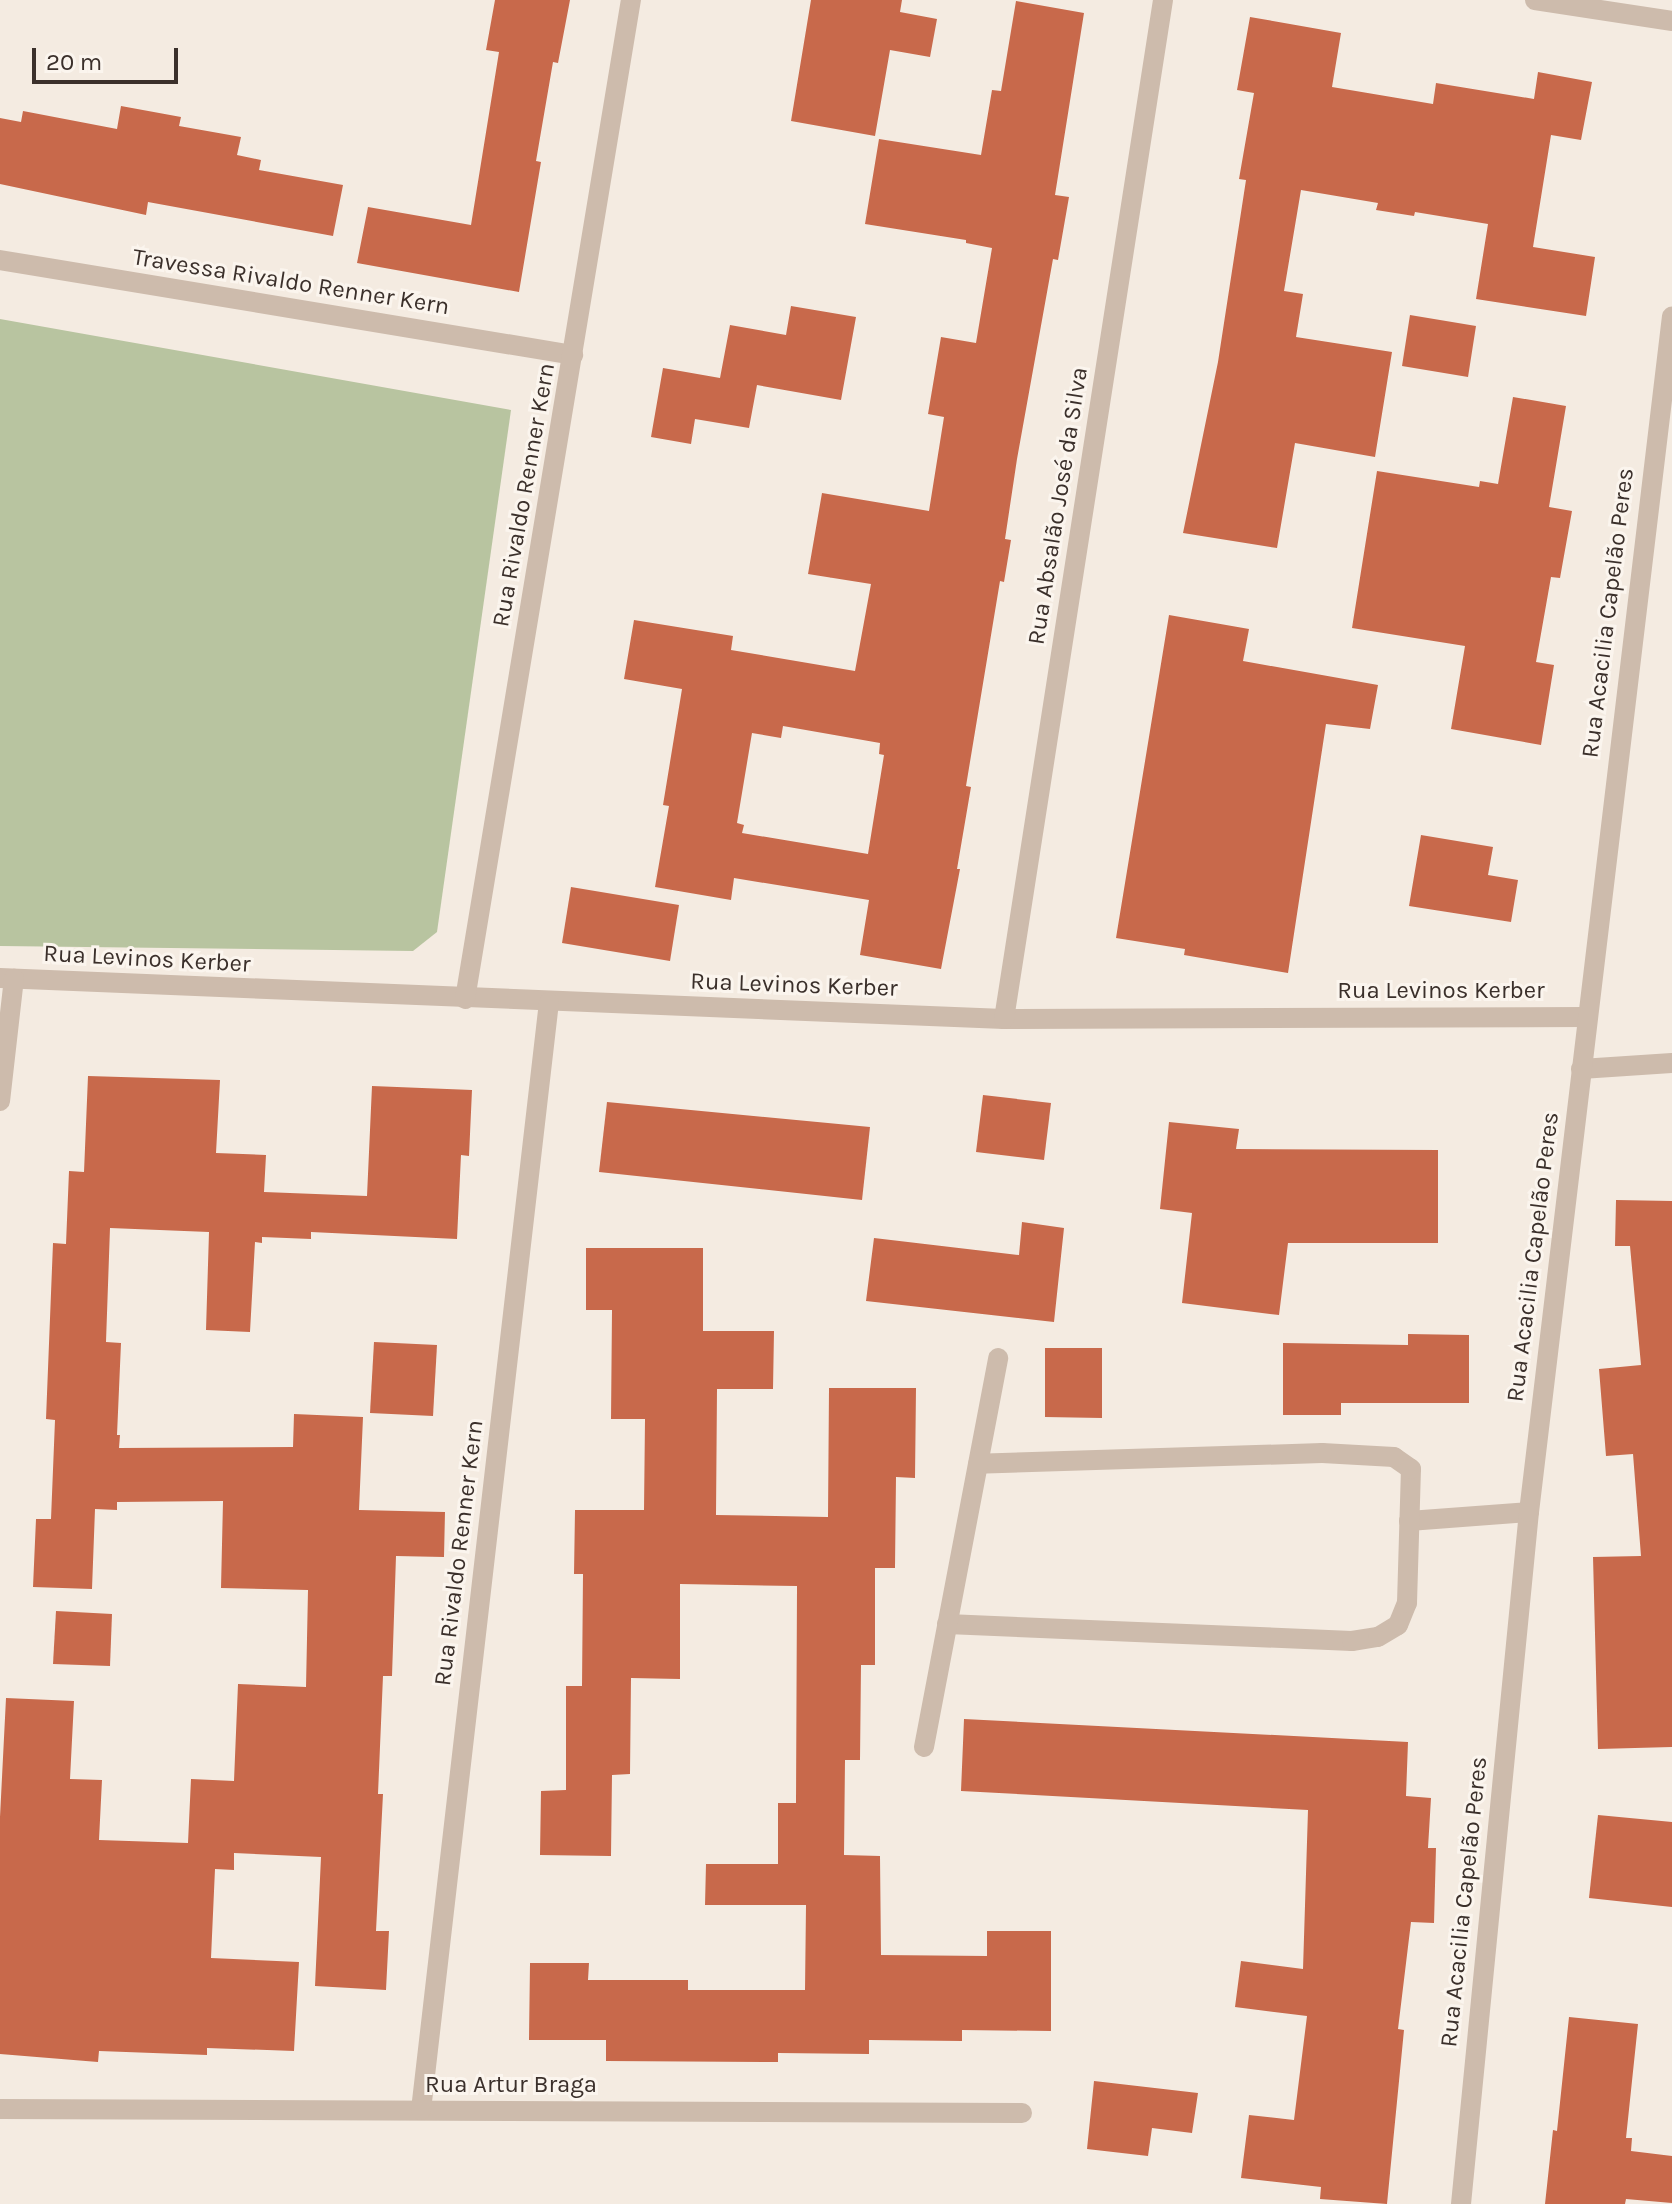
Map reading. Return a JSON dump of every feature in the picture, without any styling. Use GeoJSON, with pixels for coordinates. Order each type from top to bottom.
{"type":"FeatureCollection","features":[{"type":"Feature","properties":{"kind":"street","name":"Rua Rivaldo Renner Kern"},"geometry":{"type":"LineString","coordinates":[[465,999],[631,0]]}},
{"type":"Feature","properties":{"kind":"street","name":"Rua Absalão José da Silva"},"geometry":{"type":"LineString","coordinates":[[1004,1019],[1163,0]]}},
{"type":"Feature","properties":{"kind":"street"},"geometry":{"type":"LineString","coordinates":[[1535,0],[1672,21]]}},
{"type":"Feature","properties":{"kind":"street","name":"Travessa Rivaldo Renner Kern"},"geometry":{"type":"LineString","coordinates":[[0,260],[573,355]]}},
{"type":"Feature","properties":{"kind":"street","name":"Rua Acacilia Capelão Peres"},"geometry":{"type":"LineString","coordinates":[[1461,2204],[1529,1512],[1587,1017],[1664,427],[1672,317]]}},
{"type":"Feature","properties":{"kind":"street","name":"Rua Levinos Kerber"},"geometry":{"type":"LineString","coordinates":[[7,979],[1004,1019],[1587,1017]]}},
{"type":"Feature","properties":{"kind":"street"},"geometry":{"type":"LineString","coordinates":[[0,1101],[7,979]]}},
{"type":"Feature","properties":{"kind":"street","name":"Rua Rivaldo Renner Kern"},"geometry":{"type":"LineString","coordinates":[[421,2110],[549,1002]]}},
{"type":"Feature","properties":{"kind":"street"},"geometry":{"type":"LineString","coordinates":[[1581,1069],[1672,1063]]}},
{"type":"Feature","properties":{"kind":"street"},"geometry":{"type":"LineString","coordinates":[[924,1747],[998,1358]]}},
{"type":"Feature","properties":{"kind":"street"},"geometry":{"type":"LineString","coordinates":[[947,1624],[1327,1641],[1378,1637],[1398,1625],[1407,1603],[1411,1469],[1394,1457],[1363,1452],[978,1464]]}},
{"type":"Feature","properties":{"kind":"street"},"geometry":{"type":"LineString","coordinates":[[1409,1521],[1529,1512]]}},
{"type":"Feature","properties":{"kind":"street","name":"Rua Artur Braga"},"geometry":{"type":"LineString","coordinates":[[0,2109],[1022,2113]]}},
{"type":"Feature","properties":{"kind":"green space"},"geometry":{"type":"Polygon","coordinates":[[[0,319],[511,410],[437,932],[413,951],[0,946],[0,319]]]}},
{"type":"Feature","properties":{"kind":"building"},"geometry":{"type":"Polygon","coordinates":[[[495,0],[570,0],[558,63],[553,62],[536,161],[541,162],[519,292],[357,263],[368,207],[471,225],[499,52],[486,50],[495,0]]]}},
{"type":"Feature","properties":{"kind":"building"},"geometry":{"type":"Polygon","coordinates":[[[811,0],[902,0],[900,12],[937,19],[930,57],[890,50],[875,136],[791,121],[811,0]]]}},
{"type":"Feature","properties":{"kind":"building"},"geometry":{"type":"Polygon","coordinates":[[[1016,1],[1084,13],[1055,195],[1069,197],[1058,260],[1053,259],[1017,459],[1005,539],[1011,540],[1004,582],[1000,581],[966,786],[971,787],[957,869],[960,869],[941,969],[860,955],[869,900],[734,878],[731,900],[655,887],[669,806],[663,805],[682,689],[624,679],[634,620],[733,636],[731,650],[855,671],[871,584],[808,574],[822,493],[929,511],[944,417],[928,414],[941,337],[976,343],[992,248],[966,243],[966,240],[865,224],[879,139],[981,155],[992,90],[1001,91],[1016,1]],[[783,726],[781,738],[752,733],[737,823],[744,825],[742,833],[868,854],[884,755],[879,754],[880,743],[783,726]]]}},
{"type":"Feature","properties":{"kind":"building"},"geometry":{"type":"Polygon","coordinates":[[[1250,17],[1341,33],[1332,87],[1433,104],[1436,83],[1534,99],[1538,72],[1592,82],[1581,140],[1551,135],[1533,247],[1595,257],[1586,316],[1476,299],[1488,224],[1415,212],[1414,216],[1376,210],[1378,203],[1301,190],[1284,291],[1303,294],[1296,337],[1392,352],[1375,457],[1295,443],[1277,548],[1183,533],[1218,362],[1246,180],[1239,179],[1254,93],[1237,90],[1250,17]]]}},
{"type":"Feature","properties":{"kind":"building"},"geometry":{"type":"Polygon","coordinates":[[[121,106],[181,117],[179,126],[241,137],[237,155],[261,160],[259,170],[343,185],[333,236],[148,202],[146,215],[0,184],[0,118],[21,122],[23,111],[117,129],[121,106]]]}},
{"type":"Feature","properties":{"kind":"building"},"geometry":{"type":"Polygon","coordinates":[[[791,306],[856,317],[841,400],[757,385],[749,428],[695,419],[691,444],[651,437],[663,368],[720,378],[730,325],[786,335],[791,306]]]}},
{"type":"Feature","properties":{"kind":"building"},"geometry":{"type":"Polygon","coordinates":[[[1410,315],[1476,326],[1468,377],[1402,366],[1410,315]]]}},
{"type":"Feature","properties":{"kind":"building"},"geometry":{"type":"Polygon","coordinates":[[[1513,397],[1566,406],[1549,507],[1572,511],[1560,578],[1551,577],[1536,662],[1554,665],[1541,745],[1451,729],[1465,646],[1352,628],[1377,471],[1479,487],[1480,481],[1498,484],[1513,397]]]}},
{"type":"Feature","properties":{"kind":"building"},"geometry":{"type":"Polygon","coordinates":[[[1169,615],[1249,629],[1243,661],[1378,685],[1370,729],[1326,724],[1288,973],[1184,955],[1185,949],[1116,938],[1169,615]]]}},
{"type":"Feature","properties":{"kind":"building"},"geometry":{"type":"Polygon","coordinates":[[[1421,835],[1493,847],[1488,875],[1518,880],[1511,922],[1409,906],[1421,835]]]}},
{"type":"Feature","properties":{"kind":"building"},"geometry":{"type":"Polygon","coordinates":[[[571,887],[679,905],[670,961],[562,943],[571,887]]]}},
{"type":"Feature","properties":{"kind":"building"},"geometry":{"type":"Polygon","coordinates":[[[88,1076],[220,1080],[216,1153],[266,1155],[264,1192],[367,1196],[372,1086],[472,1090],[469,1156],[461,1155],[457,1239],[311,1232],[311,1239],[262,1237],[262,1243],[255,1242],[250,1332],[206,1330],[209,1232],[110,1228],[106,1342],[121,1343],[119,1448],[293,1447],[294,1414],[363,1417],[359,1510],[445,1512],[444,1557],[396,1556],[392,1676],[383,1676],[378,1794],[383,1794],[376,1931],[389,1931],[386,1990],[315,1986],[321,1857],[234,1853],[234,1870],[215,1869],[211,1958],[299,1962],[294,2051],[207,2048],[207,2055],[99,2051],[98,2062],[0,2054],[0,1817],[6,1698],[74,1701],[70,1779],[102,1780],[99,1840],[188,1843],[191,1779],[234,1781],[238,1684],[306,1687],[308,1590],[221,1588],[223,1501],[117,1502],[117,1510],[95,1509],[92,1589],[33,1587],[36,1519],[51,1519],[55,1420],[46,1419],[53,1243],[66,1244],[69,1171],[84,1172],[88,1076]]]}},
{"type":"Feature","properties":{"kind":"building"},"geometry":{"type":"Polygon","coordinates":[[[983,1095],[1051,1103],[1044,1160],[976,1152],[983,1095]]]}},
{"type":"Feature","properties":{"kind":"building"},"geometry":{"type":"Polygon","coordinates":[[[607,1102],[870,1127],[862,1200],[599,1172],[607,1102]]]}},
{"type":"Feature","properties":{"kind":"building"},"geometry":{"type":"Polygon","coordinates":[[[1169,1122],[1239,1129],[1236,1149],[1438,1150],[1438,1243],[1288,1243],[1279,1315],[1182,1303],[1192,1213],[1160,1209],[1169,1122]]]}},
{"type":"Feature","properties":{"kind":"building"},"geometry":{"type":"Polygon","coordinates":[[[1616,1200],[1672,1201],[1672,1747],[1598,1749],[1593,1557],[1641,1556],[1633,1454],[1606,1456],[1599,1369],[1641,1365],[1630,1246],[1615,1246],[1616,1200]]]}},
{"type":"Feature","properties":{"kind":"building"},"geometry":{"type":"Polygon","coordinates":[[[1022,1222],[1064,1228],[1054,1322],[866,1301],[874,1238],[1019,1255],[1022,1222]]]}},
{"type":"Feature","properties":{"kind":"building"},"geometry":{"type":"Polygon","coordinates":[[[586,1248],[703,1248],[703,1331],[774,1331],[773,1389],[717,1389],[716,1515],[828,1517],[829,1388],[916,1388],[915,1478],[896,1477],[895,1568],[875,1568],[875,1665],[861,1665],[860,1760],[845,1760],[844,1855],[880,1856],[881,1955],[987,1956],[987,1931],[1051,1931],[1051,2031],[962,2030],[962,2041],[869,2040],[869,2054],[778,2053],[778,2062],[606,2061],[606,2040],[529,2040],[530,1963],[589,1963],[588,1980],[688,1980],[688,1990],[805,1990],[806,1905],[705,1905],[706,1864],[778,1864],[778,1803],[796,1803],[797,1586],[680,1584],[680,1679],[631,1678],[630,1774],[612,1775],[611,1856],[540,1855],[541,1791],[566,1790],[566,1686],[582,1686],[583,1574],[574,1574],[575,1510],[644,1510],[645,1419],[611,1419],[612,1310],[586,1310],[586,1248]]]}},
{"type":"Feature","properties":{"kind":"building"},"geometry":{"type":"Polygon","coordinates":[[[1408,1334],[1469,1335],[1469,1403],[1341,1403],[1341,1415],[1283,1415],[1283,1343],[1408,1345],[1408,1334]]]}},
{"type":"Feature","properties":{"kind":"building"},"geometry":{"type":"Polygon","coordinates":[[[374,1342],[437,1345],[433,1416],[370,1413],[374,1342]]]}},
{"type":"Feature","properties":{"kind":"building"},"geometry":{"type":"Polygon","coordinates":[[[1045,1348],[1102,1348],[1102,1418],[1045,1417],[1045,1348]]]}},
{"type":"Feature","properties":{"kind":"building"},"geometry":{"type":"Polygon","coordinates":[[[56,1611],[112,1614],[110,1666],[53,1664],[56,1611]]]}},
{"type":"Feature","properties":{"kind":"building"},"geometry":{"type":"Polygon","coordinates":[[[964,1719],[1408,1742],[1406,1796],[1431,1798],[1428,1848],[1436,1848],[1434,1923],[1411,1922],[1398,2029],[1404,2030],[1387,2204],[1320,2199],[1321,2187],[1241,2178],[1249,2115],[1294,2120],[1307,2016],[1235,2007],[1241,1961],[1303,1969],[1308,1810],[961,1791],[964,1719]]]}},
{"type":"Feature","properties":{"kind":"building"},"geometry":{"type":"Polygon","coordinates":[[[1598,1815],[1672,1822],[1672,1907],[1589,1898],[1598,1815]]]}},
{"type":"Feature","properties":{"kind":"building"},"geometry":{"type":"Polygon","coordinates":[[[1569,2017],[1638,2024],[1626,2138],[1632,2138],[1631,2151],[1672,2156],[1672,2203],[1626,2199],[1625,2204],[1545,2204],[1553,2130],[1557,2131],[1569,2017]]]}},
{"type":"Feature","properties":{"kind":"building"},"geometry":{"type":"Polygon","coordinates":[[[1094,2081],[1198,2093],[1192,2133],[1152,2128],[1148,2156],[1087,2149],[1094,2081]]]}}]}
